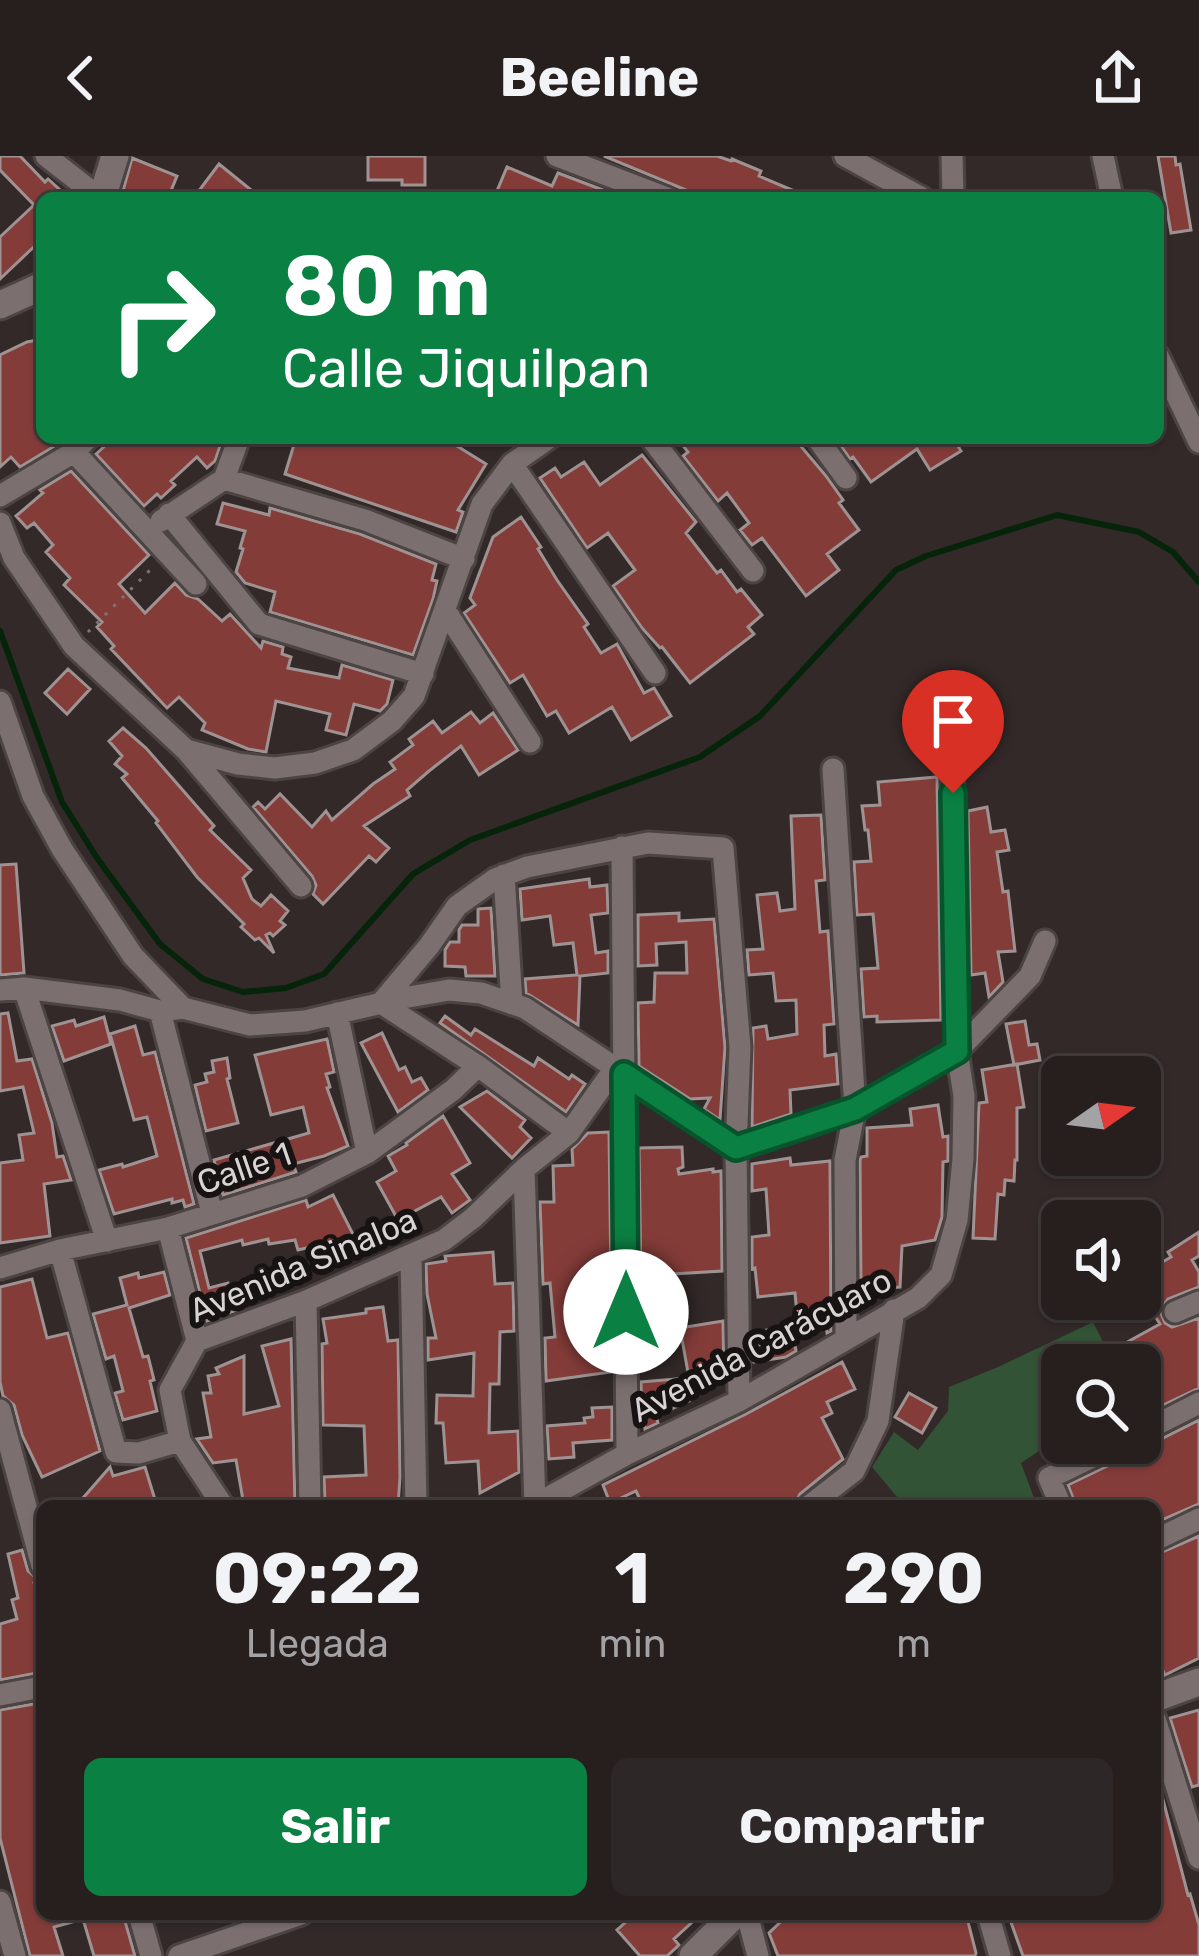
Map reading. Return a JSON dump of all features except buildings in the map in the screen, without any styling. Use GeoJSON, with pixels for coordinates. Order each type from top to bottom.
{"type":"FeatureCollection","features":[{"type":"Feature","properties":{"kind":"street"},"geometry":{"type":"LineString","coordinates":[[46,156],[93,192]]}},
{"type":"Feature","properties":{"kind":"street"},"geometry":{"type":"LineString","coordinates":[[103,192],[115,156]]}},
{"type":"Feature","properties":{"kind":"street"},"geometry":{"type":"LineString","coordinates":[[557,156],[651,192]]}},
{"type":"Feature","properties":{"kind":"street"},"geometry":{"type":"LineString","coordinates":[[845,156],[911,192]]}},
{"type":"Feature","properties":{"kind":"street"},"geometry":{"type":"LineString","coordinates":[[952,156],[952,192]]}},
{"type":"Feature","properties":{"kind":"street"},"geometry":{"type":"LineString","coordinates":[[1102,156],[1111,192]]}},
{"type":"Feature","properties":{"kind":"street"},"geometry":{"type":"LineString","coordinates":[[0,305],[36,289]]}},
{"type":"Feature","properties":{"kind":"street"},"geometry":{"type":"LineString","coordinates":[[1164,369],[1199,442]]}},
{"type":"Feature","properties":{"kind":"street"},"geometry":{"type":"LineString","coordinates":[[148,532],[224,478],[237,444]]}},
{"type":"Feature","properties":{"kind":"street"},"geometry":{"type":"LineString","coordinates":[[186,750],[238,764],[315,764],[353,750],[392,722],[414,696],[482,504],[512,464],[540,444]]}},
{"type":"Feature","properties":{"kind":"street"},"geometry":{"type":"LineString","coordinates":[[656,444],[753,571]]}},
{"type":"Feature","properties":{"kind":"street"},"geometry":{"type":"LineString","coordinates":[[821,444],[846,478]]}},
{"type":"Feature","properties":{"kind":"street"},"geometry":{"type":"LineString","coordinates":[[0,496],[81,445],[148,532],[196,584]]}},
{"type":"Feature","properties":{"kind":"street"},"geometry":{"type":"LineString","coordinates":[[512,464],[655,673]]}},
{"type":"Feature","properties":{"kind":"street"},"geometry":{"type":"LineString","coordinates":[[224,478],[365,520],[464,559]]}},
{"type":"Feature","properties":{"kind":"street"},"geometry":{"type":"LineString","coordinates":[[169,514],[259,624],[423,674]]}},
{"type":"Feature","properties":{"kind":"street"},"geometry":{"type":"LineString","coordinates":[[0,523],[14,559],[74,646],[186,750],[301,886]]}},
{"type":"Feature","properties":{"kind":"street"},"geometry":{"type":"LineString","coordinates":[[445,610],[530,742]]}},
{"type":"Feature","properties":{"kind":"street"},"geometry":{"type":"LineString","coordinates":[[0,702],[33,796],[62,850],[172,1010],[212,1213]]}},
{"type":"Feature","properties":{"kind":"street","name":"Avenida Carácuaro"},"geometry":{"type":"LineString","coordinates":[[565,1498],[627,1454],[739,1401],[918,1298],[941,1275],[957,1220],[964,1138],[957,1051],[952,750]]}},
{"type":"Feature","properties":{"kind":"street"},"geometry":{"type":"LineString","coordinates":[[833,770],[855,1109],[845,1160],[846,1337]]}},
{"type":"Feature","properties":{"kind":"street"},"geometry":{"type":"LineString","coordinates":[[381,1003],[457,906],[495,878],[622,847],[661,843],[723,848],[740,1047],[736,1148],[739,1401]]}},
{"type":"Feature","properties":{"kind":"street"},"geometry":{"type":"LineString","coordinates":[[622,847],[620,1071],[627,1454]]}},
{"type":"Feature","properties":{"kind":"street"},"geometry":{"type":"LineString","coordinates":[[504,875],[512,1004]]}},
{"type":"Feature","properties":{"kind":"street"},"geometry":{"type":"LineString","coordinates":[[736,1148],[855,1109],[957,1051],[1030,976],[1045,941]]}},
{"type":"Feature","properties":{"kind":"street"},"geometry":{"type":"LineString","coordinates":[[24,988],[107,1241]]}},
{"type":"Feature","properties":{"kind":"street"},"geometry":{"type":"LineString","coordinates":[[0,989],[121,1000],[250,1025],[304,1021],[448,990],[482,993],[525,1008],[736,1148]]}},
{"type":"Feature","properties":{"kind":"street"},"geometry":{"type":"LineString","coordinates":[[381,1003],[569,1132]]}},
{"type":"Feature","properties":{"kind":"street"},"geometry":{"type":"LineString","coordinates":[[338,1013],[367,1153]]}},
{"type":"Feature","properties":{"kind":"street","name":"Calle 1"},"geometry":{"type":"LineString","coordinates":[[0,1268],[60,1250],[168,1228],[302,1186],[367,1153],[478,1066]]}},
{"type":"Feature","properties":{"kind":"street","name":"Avenida Sinaloa"},"geometry":{"type":"LineString","coordinates":[[219,1500],[181,1442],[170,1390],[196,1340],[306,1301],[444,1240],[569,1132],[620,1071]]}},
{"type":"Feature","properties":{"kind":"street"},"geometry":{"type":"LineString","coordinates":[[524,1169],[534,1500]]}},
{"type":"Feature","properties":{"kind":"street"},"geometry":{"type":"LineString","coordinates":[[168,1228],[196,1340]]}},
{"type":"Feature","properties":{"kind":"street"},"geometry":{"type":"LineString","coordinates":[[60,1250],[116,1452],[139,1453],[181,1442]]}},
{"type":"Feature","properties":{"kind":"street"},"geometry":{"type":"LineString","coordinates":[[411,1257],[416,1500]]}},
{"type":"Feature","properties":{"kind":"street"},"geometry":{"type":"LineString","coordinates":[[306,1301],[310,1500]]}},
{"type":"Feature","properties":{"kind":"street"},"geometry":{"type":"LineString","coordinates":[[1175,1312],[1199,1303]]}},
{"type":"Feature","properties":{"kind":"street"},"geometry":{"type":"LineString","coordinates":[[817,1500],[854,1471],[878,1421],[894,1310]]}},
{"type":"Feature","properties":{"kind":"street"},"geometry":{"type":"LineString","coordinates":[[1161,1422],[1199,1403]]}},
{"type":"Feature","properties":{"kind":"street"},"geometry":{"type":"LineString","coordinates":[[0,1410],[36,1527]]}},
{"type":"Feature","properties":{"kind":"street"},"geometry":{"type":"LineString","coordinates":[[1058,1500],[1049,1478],[1079,1464]]}},
{"type":"Feature","properties":{"kind":"street"},"geometry":{"type":"LineString","coordinates":[[1161,1537],[1199,1519]]}},
{"type":"Feature","properties":{"kind":"street"},"geometry":{"type":"LineString","coordinates":[[1161,1696],[1199,1682]]}},
{"type":"Feature","properties":{"kind":"street"},"geometry":{"type":"LineString","coordinates":[[0,1695],[36,1688]]}},
{"type":"Feature","properties":{"kind":"street"},"geometry":{"type":"LineString","coordinates":[[1161,1738],[1199,1858]]}},
{"type":"Feature","properties":{"kind":"street"},"geometry":{"type":"LineString","coordinates":[[0,1902],[15,1956]]}},
{"type":"Feature","properties":{"kind":"street"},"geometry":{"type":"LineString","coordinates":[[141,1920],[151,1956]]}},
{"type":"Feature","properties":{"kind":"street"},"geometry":{"type":"LineString","coordinates":[[179,1956],[284,1920]]}},
{"type":"Feature","properties":{"kind":"street"},"geometry":{"type":"LineString","coordinates":[[693,1956],[729,1920]]}},
{"type":"Feature","properties":{"kind":"street"},"geometry":{"type":"LineString","coordinates":[[749,1920],[758,1956]]}},
{"type":"Feature","properties":{"kind":"street"},"geometry":{"type":"LineString","coordinates":[[990,1920],[1000,1956]]}},
{"type":"Feature","properties":{"kind":"path"},"geometry":{"type":"LineString","coordinates":[[74,646],[167,553]]}},
{"type":"Feature","properties":{"kind":"green space"},"geometry":{"type":"Polygon","coordinates":[[[1093,1322],[1104,1344],[1047,1344],[1093,1322]]]}},
{"type":"Feature","properties":{"kind":"green space"},"geometry":{"type":"Polygon","coordinates":[[[1041,1347],[1041,1450],[1021,1463],[1035,1500],[895,1500],[897,1497],[872,1467],[894,1432],[918,1450],[948,1411],[949,1387],[1041,1347]]]}},
{"type":"Feature","properties":{"kind":"waterway"},"geometry":{"type":"LineString","coordinates":[[0,631],[62,802],[97,858],[160,944],[203,979],[243,992],[286,988],[324,974],[413,874],[470,840],[700,757],[760,716],[896,570],[926,556],[1057,515],[1139,532],[1173,552],[1199,582]]}},
{"type":"Feature","properties":{"kind":"route"},"geometry":{"type":"LineString","coordinates":[[626,1312],[624,1074],[736,1148],[855,1109],[957,1051],[953,793]]}}]}
